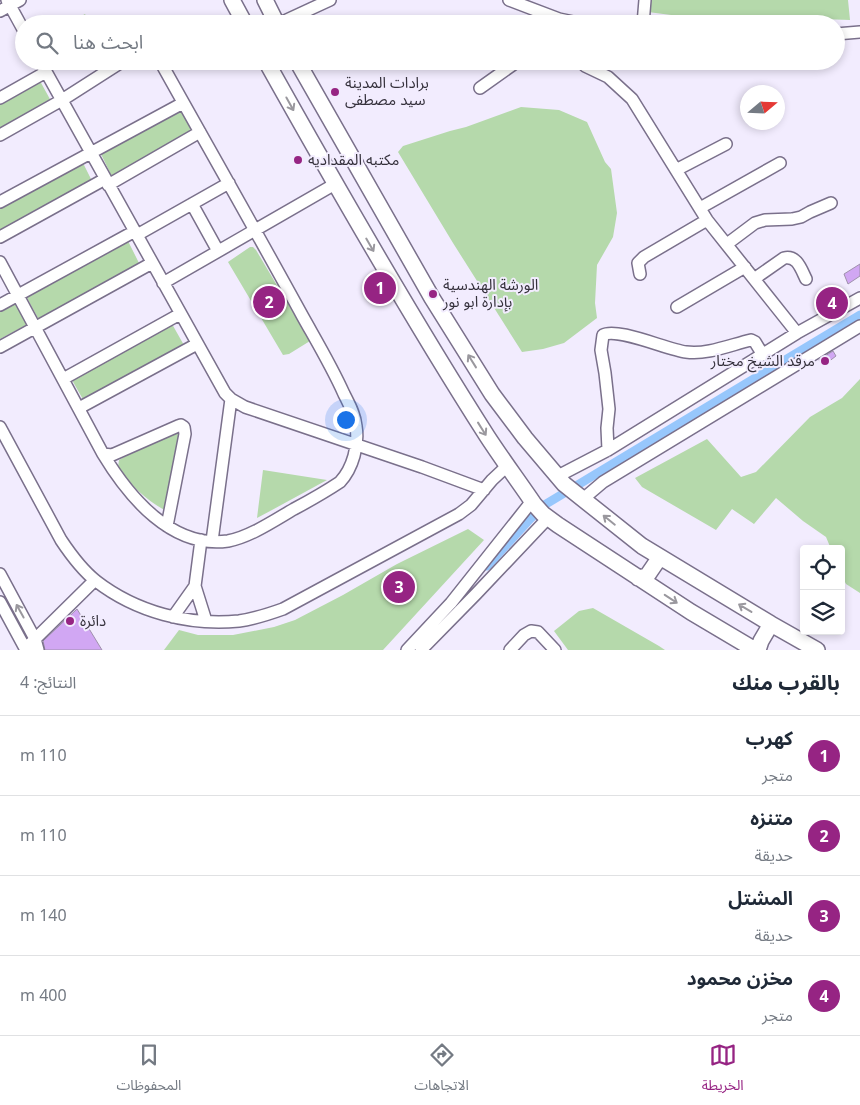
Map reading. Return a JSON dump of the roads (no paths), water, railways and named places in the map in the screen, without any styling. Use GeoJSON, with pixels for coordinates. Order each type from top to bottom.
{"type":"FeatureCollection","features":[{"type":"Feature","properties":{"kind":"main road"},"geometry":{"type":"LineString","coordinates":[[232,0],[240,15]]}},
{"type":"Feature","properties":{"kind":"main road"},"geometry":{"type":"LineString","coordinates":[[265,0],[272,15]]}},
{"type":"Feature","properties":{"kind":"main road"},"geometry":{"type":"LineString","coordinates":[[271,70],[335,184],[411,313],[507,466],[539,510],[638,578],[691,612],[757,650],[771,624]]}},
{"type":"Feature","properties":{"kind":"main road"},"geometry":{"type":"LineString","coordinates":[[302,70],[432,298],[492,394],[525,438],[570,488],[642,546],[817,650]]}},
{"type":"Feature","properties":{"kind":"main road"},"geometry":{"type":"LineString","coordinates":[[304,128],[325,111]]}},
{"type":"Feature","properties":{"kind":"main road"},"geometry":{"type":"LineString","coordinates":[[411,313],[426,307],[432,298]]}},
{"type":"Feature","properties":{"kind":"main road"},"geometry":{"type":"LineString","coordinates":[[464,399],[471,391],[485,383]]}},
{"type":"Feature","properties":{"kind":"main road"},"geometry":{"type":"LineString","coordinates":[[638,578],[647,576],[660,557]]}},
{"type":"Feature","properties":{"kind":"street"},"geometry":{"type":"LineString","coordinates":[[297,15],[330,0]]}},
{"type":"Feature","properties":{"kind":"street"},"geometry":{"type":"LineString","coordinates":[[509,0],[545,15]]}},
{"type":"Feature","properties":{"kind":"street"},"geometry":{"type":"LineString","coordinates":[[644,15],[645,0]]}},
{"type":"Feature","properties":{"kind":"street"},"geometry":{"type":"LineString","coordinates":[[9,4],[15,15]]}},
{"type":"Feature","properties":{"kind":"street"},"geometry":{"type":"LineString","coordinates":[[845,33],[860,32]]}},
{"type":"Feature","properties":{"kind":"street"},"geometry":{"type":"LineString","coordinates":[[0,135],[62,100],[109,70]]}},
{"type":"Feature","properties":{"kind":"street"},"geometry":{"type":"LineString","coordinates":[[0,262],[103,454],[124,486],[156,518],[167,526],[183,535],[207,540],[229,540],[248,534],[268,524],[340,482],[348,472],[354,457],[357,434],[353,412],[337,378],[256,230],[165,70]]}},
{"type":"Feature","properties":{"kind":"street"},"geometry":{"type":"LineString","coordinates":[[480,88],[505,70]]}},
{"type":"Feature","properties":{"kind":"street"},"geometry":{"type":"LineString","coordinates":[[593,70],[608,77],[632,99],[707,220],[797,333]]}},
{"type":"Feature","properties":{"kind":"street"},"geometry":{"type":"LineString","coordinates":[[0,98],[46,72],[197,344],[225,393],[232,399],[245,407],[484,490]]}},
{"type":"Feature","properties":{"kind":"street"},"geometry":{"type":"LineString","coordinates":[[0,202],[184,103]]}},
{"type":"Feature","properties":{"kind":"street"},"geometry":{"type":"LineString","coordinates":[[0,237],[200,132]]}},
{"type":"Feature","properties":{"kind":"street"},"geometry":{"type":"LineString","coordinates":[[676,170],[726,144]]}},
{"type":"Feature","properties":{"kind":"street"},"geometry":{"type":"LineString","coordinates":[[700,208],[780,163]]}},
{"type":"Feature","properties":{"kind":"street"},"geometry":{"type":"LineString","coordinates":[[0,305],[229,183]]}},
{"type":"Feature","properties":{"kind":"street"},"geometry":{"type":"LineString","coordinates":[[163,283],[335,184]]}},
{"type":"Feature","properties":{"kind":"street"},"geometry":{"type":"LineString","coordinates":[[727,244],[755,223],[765,220],[801,217],[831,203]]}},
{"type":"Feature","properties":{"kind":"street"},"geometry":{"type":"LineString","coordinates":[[192,204],[218,252]]}},
{"type":"Feature","properties":{"kind":"street"},"geometry":{"type":"LineString","coordinates":[[640,274],[638,263],[644,257],[707,220]]}},
{"type":"Feature","properties":{"kind":"street"},"geometry":{"type":"LineString","coordinates":[[754,279],[784,258],[790,257],[795,259],[806,279]]}},
{"type":"Feature","properties":{"kind":"street"},"geometry":{"type":"LineString","coordinates":[[0,347],[152,263]]}},
{"type":"Feature","properties":{"kind":"street"},"geometry":{"type":"LineString","coordinates":[[677,307],[745,267]]}},
{"type":"Feature","properties":{"kind":"street"},"geometry":{"type":"LineString","coordinates":[[570,488],[608,450],[797,333],[860,298]]}},
{"type":"Feature","properties":{"kind":"street"},"geometry":{"type":"LineString","coordinates":[[63,379],[180,314]]}},
{"type":"Feature","properties":{"kind":"street"},"geometry":{"type":"LineString","coordinates":[[570,488],[603,482],[860,326]]}},
{"type":"Feature","properties":{"kind":"street"},"geometry":{"type":"LineString","coordinates":[[608,450],[607,428],[609,409],[601,350],[603,335],[607,333],[633,336],[684,352],[699,353],[751,340],[755,342],[763,355]]}},
{"type":"Feature","properties":{"kind":"street"},"geometry":{"type":"LineString","coordinates":[[79,408],[197,344]]}},
{"type":"Feature","properties":{"kind":"street"},"geometry":{"type":"LineString","coordinates":[[173,617],[195,586],[207,540],[232,399]]}},
{"type":"Feature","properties":{"kind":"street"},"geometry":{"type":"LineString","coordinates":[[103,454],[112,455],[178,426],[184,427],[185,434],[167,526]]}},
{"type":"Feature","properties":{"kind":"street"},"geometry":{"type":"LineString","coordinates":[[0,427],[61,540],[87,573],[126,600],[173,617],[190,620],[239,621],[283,609],[459,514],[471,505],[507,466]]}},
{"type":"Feature","properties":{"kind":"street"},"geometry":{"type":"LineString","coordinates":[[407,650],[539,510]]}},
{"type":"Feature","properties":{"kind":"street"},"geometry":{"type":"LineString","coordinates":[[421,650],[476,594],[539,510]]}},
{"type":"Feature","properties":{"kind":"street"},"geometry":{"type":"LineString","coordinates":[[0,574],[37,644]]}},
{"type":"Feature","properties":{"kind":"street"},"geometry":{"type":"LineString","coordinates":[[0,602],[25,649],[37,644],[95,580]]}},
{"type":"Feature","properties":{"kind":"street"},"geometry":{"type":"LineString","coordinates":[[195,586],[206,621]]}},
{"type":"Feature","properties":{"kind":"street"},"geometry":{"type":"LineString","coordinates":[[510,650],[524,635],[531,631],[538,632],[555,650]]}},
{"type":"Feature","properties":{"kind":"waterway"},"geometry":{"type":"LineString","coordinates":[[487,566],[546,504],[860,315]]}},
{"type":"Feature","properties":{"kind":"place","name":"برادات المدينة سيد مصطفى"},"geometry":{"type":"Point","coordinates":[335,92]}},
{"type":"Feature","properties":{"kind":"place","name":"مكتبه المقداديه"},"geometry":{"type":"Point","coordinates":[298,160]}},
{"type":"Feature","properties":{"kind":"place","name":"كهرب"},"geometry":{"type":"Point","coordinates":[380,288]}},
{"type":"Feature","properties":{"kind":"place","name":"الورشة الهندسية بإدارة ابو نور"},"geometry":{"type":"Point","coordinates":[433,294]}},
{"type":"Feature","properties":{"kind":"place","name":"متنزه"},"geometry":{"type":"Point","coordinates":[269,302]}},
{"type":"Feature","properties":{"kind":"place","name":"مخزن محمود"},"geometry":{"type":"Point","coordinates":[832,303]}},
{"type":"Feature","properties":{"kind":"place","name":"مرقد الشيخ مختار"},"geometry":{"type":"Point","coordinates":[825,361]}},
{"type":"Feature","properties":{"kind":"place","name":"المشتل"},"geometry":{"type":"Point","coordinates":[399,587]}},
{"type":"Feature","properties":{"kind":"place","name":"دائرة"},"geometry":{"type":"Point","coordinates":[70,621]}}]}
